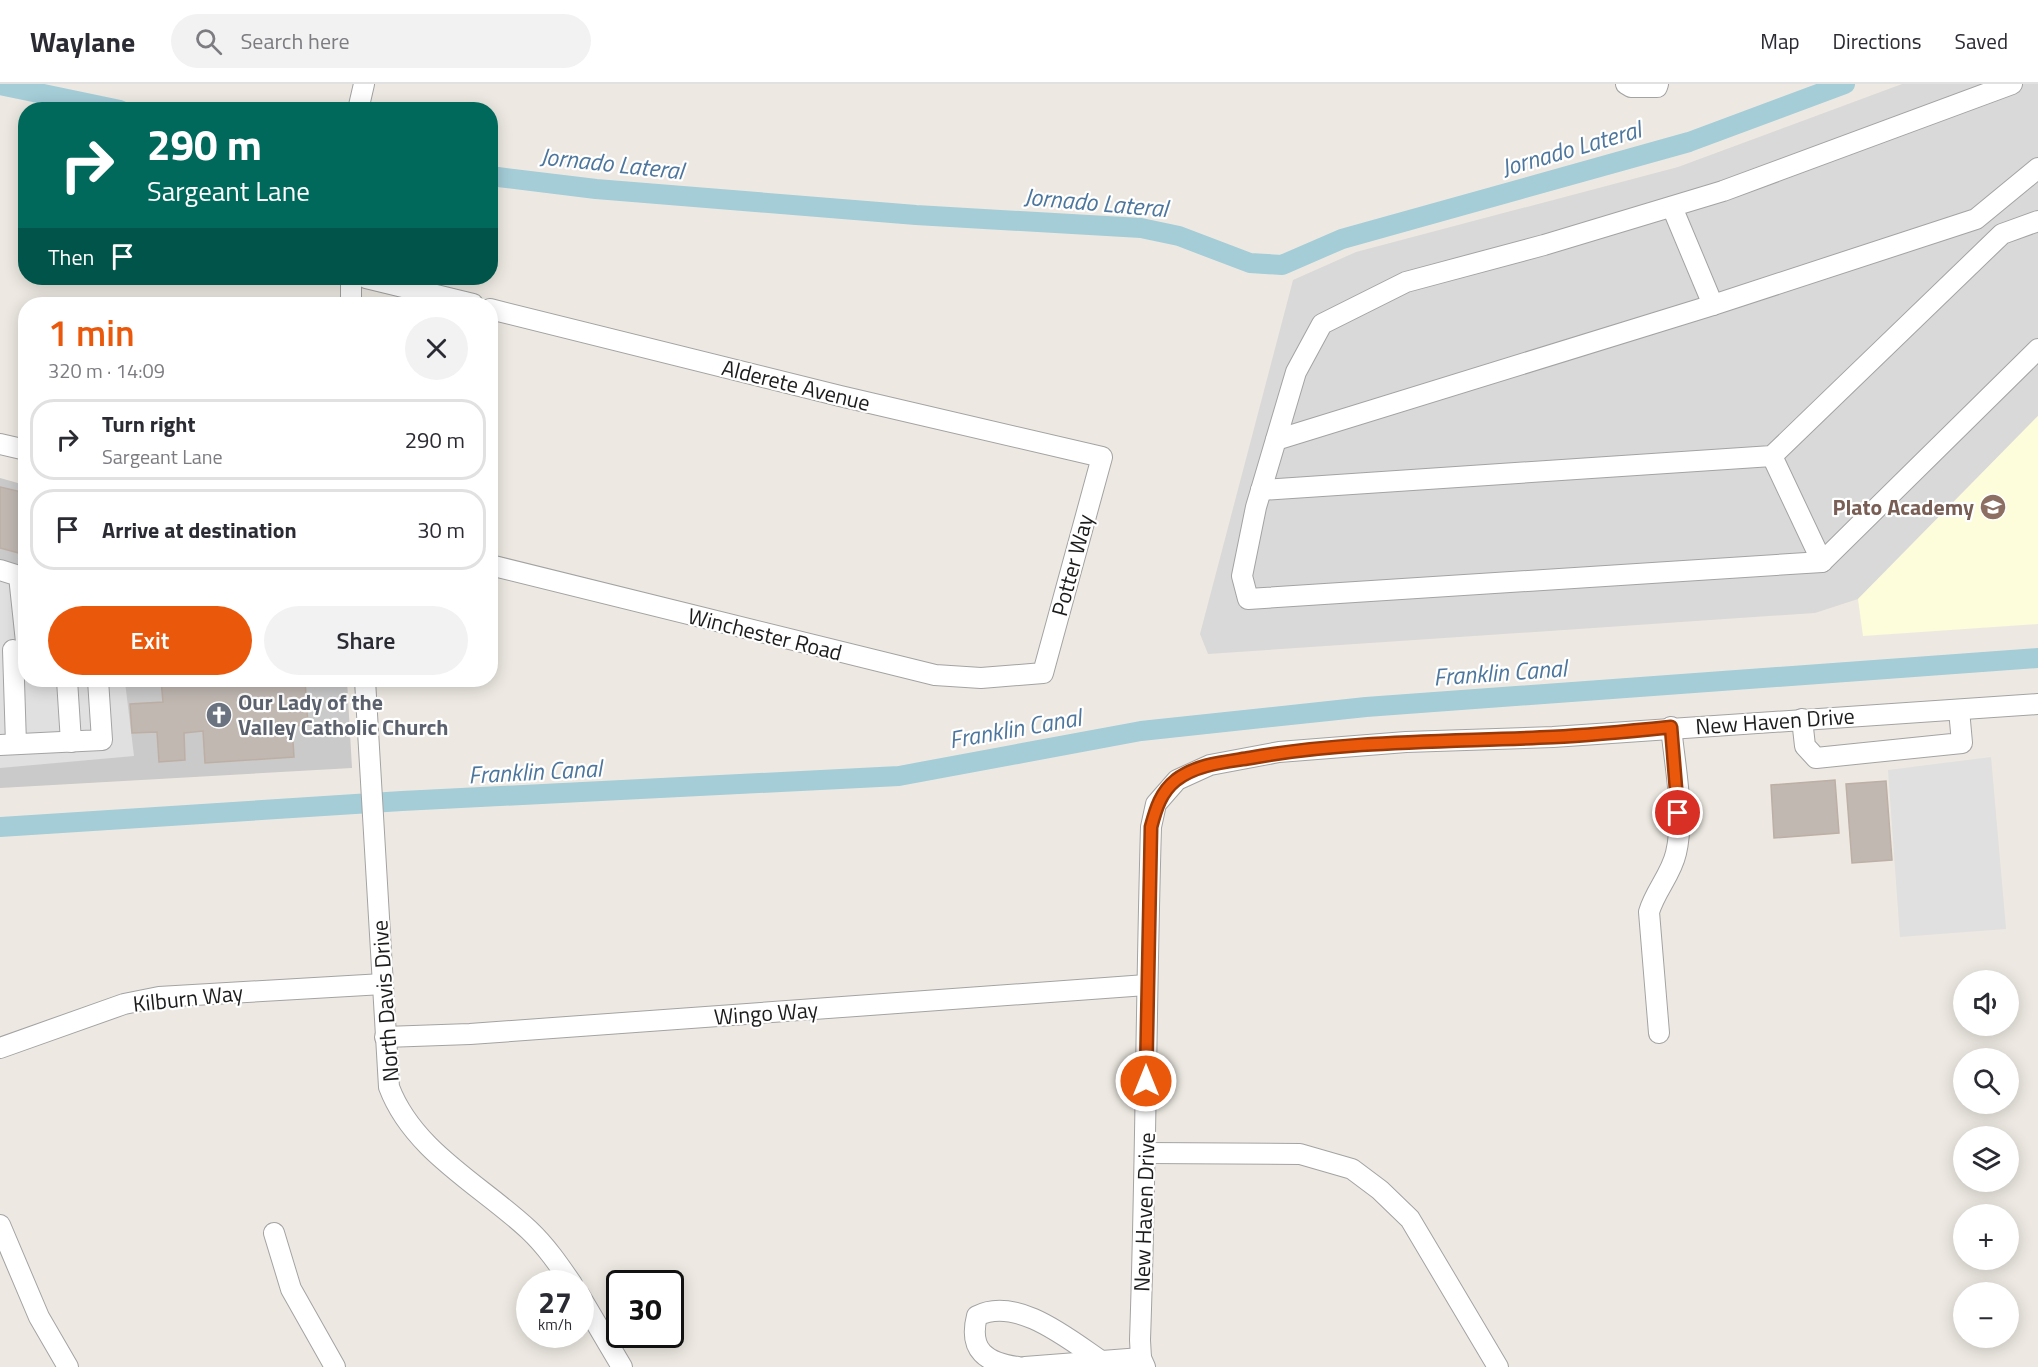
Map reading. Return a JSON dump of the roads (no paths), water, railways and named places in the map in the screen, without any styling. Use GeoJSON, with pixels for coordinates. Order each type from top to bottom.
{"type":"FeatureCollection","features":[{"type":"Feature","properties":{"kind":"street"},"geometry":{"type":"LineString","coordinates":[[360,102],[364,84]]}},
{"type":"Feature","properties":{"kind":"street"},"geometry":{"type":"LineString","coordinates":[[1626,84],[1631,87],[1657,87],[1658,84]]}},
{"type":"Feature","properties":{"kind":"street"},"geometry":{"type":"LineString","coordinates":[[2012,84],[1866,140],[1672,207],[1544,245],[1406,282],[1322,324],[1296,372],[1261,490],[1242,576],[1248,599],[1822,562],[2038,350]]}},
{"type":"Feature","properties":{"kind":"street"},"geometry":{"type":"LineString","coordinates":[[1276,440],[1713,305],[1976,219],[2038,168]]}},
{"type":"Feature","properties":{"kind":"street"},"geometry":{"type":"LineString","coordinates":[[1672,207],[1713,305]]}},
{"type":"Feature","properties":{"kind":"street"},"geometry":{"type":"LineString","coordinates":[[1976,219],[2002,234]]}},
{"type":"Feature","properties":{"kind":"street"},"geometry":{"type":"LineString","coordinates":[[1261,490],[1772,456],[2002,234],[2038,221]]}},
{"type":"Feature","properties":{"kind":"street"},"geometry":{"type":"LineString","coordinates":[[395,285],[445,297]]}},
{"type":"Feature","properties":{"kind":"street","name":"Alderete Avenue"},"geometry":{"type":"LineString","coordinates":[[498,311],[840,396],[1102,457]]}},
{"type":"Feature","properties":{"kind":"street"},"geometry":{"type":"LineString","coordinates":[[0,444],[18,448]]}},
{"type":"Feature","properties":{"kind":"street"},"geometry":{"type":"LineString","coordinates":[[1772,456],[1822,562]]}},
{"type":"Feature","properties":{"kind":"street","name":"Potter Way"},"geometry":{"type":"LineString","coordinates":[[1043,673],[1102,457]]}},
{"type":"Feature","properties":{"kind":"street","name":"Winchester Road"},"geometry":{"type":"LineString","coordinates":[[498,567],[935,675],[981,678],[1043,673]]}},
{"type":"Feature","properties":{"kind":"street"},"geometry":{"type":"LineString","coordinates":[[0,570],[18,576]]}},
{"type":"Feature","properties":{"kind":"street"},"geometry":{"type":"LineString","coordinates":[[18,599],[8,745],[102,740],[98,687]]}},
{"type":"Feature","properties":{"kind":"street"},"geometry":{"type":"LineString","coordinates":[[67,687],[71,742]]}},
{"type":"Feature","properties":{"kind":"street","name":"North Davis Drive"},"geometry":{"type":"LineString","coordinates":[[365,687],[389,1087],[397,1108],[409,1126],[431,1148],[529,1231],[561,1270]]}},
{"type":"Feature","properties":{"kind":"street","name":"New Haven Drive"},"geometry":{"type":"LineString","coordinates":[[1143,1362],[1146,986],[1151,827],[1161,798],[1177,780],[1210,765],[1280,752],[1406,742],[1553,737],[1802,718],[2038,705]]}},
{"type":"Feature","properties":{"kind":"street"},"geometry":{"type":"LineString","coordinates":[[1802,718],[1805,746],[1816,758],[1962,743],[1959,710]]}},
{"type":"Feature","properties":{"kind":"street"},"geometry":{"type":"LineString","coordinates":[[1659,1033],[1649,912],[1653,898],[1671,869],[1676,852],[1677,793],[1671,727]]}},
{"type":"Feature","properties":{"kind":"street","name":"Kilburn Way"},"geometry":{"type":"LineString","coordinates":[[0,1048],[124,1004],[159,997],[383,984]]}},
{"type":"Feature","properties":{"kind":"street","name":"Wingo Way"},"geometry":{"type":"LineString","coordinates":[[385,1037],[482,1034],[1146,986]]}},
{"type":"Feature","properties":{"kind":"street"},"geometry":{"type":"LineString","coordinates":[[1146,1153],[1300,1154],[1352,1169],[1380,1190],[1410,1219],[1498,1367]]}},
{"type":"Feature","properties":{"kind":"street"},"geometry":{"type":"LineString","coordinates":[[0,1225],[39,1317],[68,1367]]}},
{"type":"Feature","properties":{"kind":"street"},"geometry":{"type":"LineString","coordinates":[[274,1233],[291,1289],[335,1367]]}},
{"type":"Feature","properties":{"kind":"street"},"geometry":{"type":"LineString","coordinates":[[1018,1367],[997,1364],[985,1357],[979,1349],[974,1328],[977,1316],[988,1310],[1011,1310],[1052,1328],[1104,1362]]}},
{"type":"Feature","properties":{"kind":"street"},"geometry":{"type":"LineString","coordinates":[[594,1320],[622,1367]]}},
{"type":"Feature","properties":{"kind":"street"},"geometry":{"type":"LineString","coordinates":[[1025,1367],[1143,1362]]}},
{"type":"Feature","properties":{"kind":"waterway","name":"Jornado Lateral"},"geometry":{"type":"LineString","coordinates":[[498,177],[596,189],[916,215],[1141,228],[1179,236],[1250,263],[1282,265],[1342,239],[1689,142],[1845,84]]}},
{"type":"Feature","properties":{"kind":"waterway","name":"Jornado Lateral"},"geometry":{"type":"LineString","coordinates":[[0,85],[82,102]]}},
{"type":"Feature","properties":{"kind":"waterway","name":"Franklin Canal"},"geometry":{"type":"LineString","coordinates":[[0,827],[402,801],[899,776],[1141,731],[1366,707],[2038,658]]}},
{"type":"Feature","properties":{"kind":"place","name":"Plato Academy"},"geometry":{"type":"Point","coordinates":[1993,507]}},
{"type":"Feature","properties":{"kind":"place","name":"Our Lady of the Valley Catholic Church"},"geometry":{"type":"Point","coordinates":[219,715]}}]}
